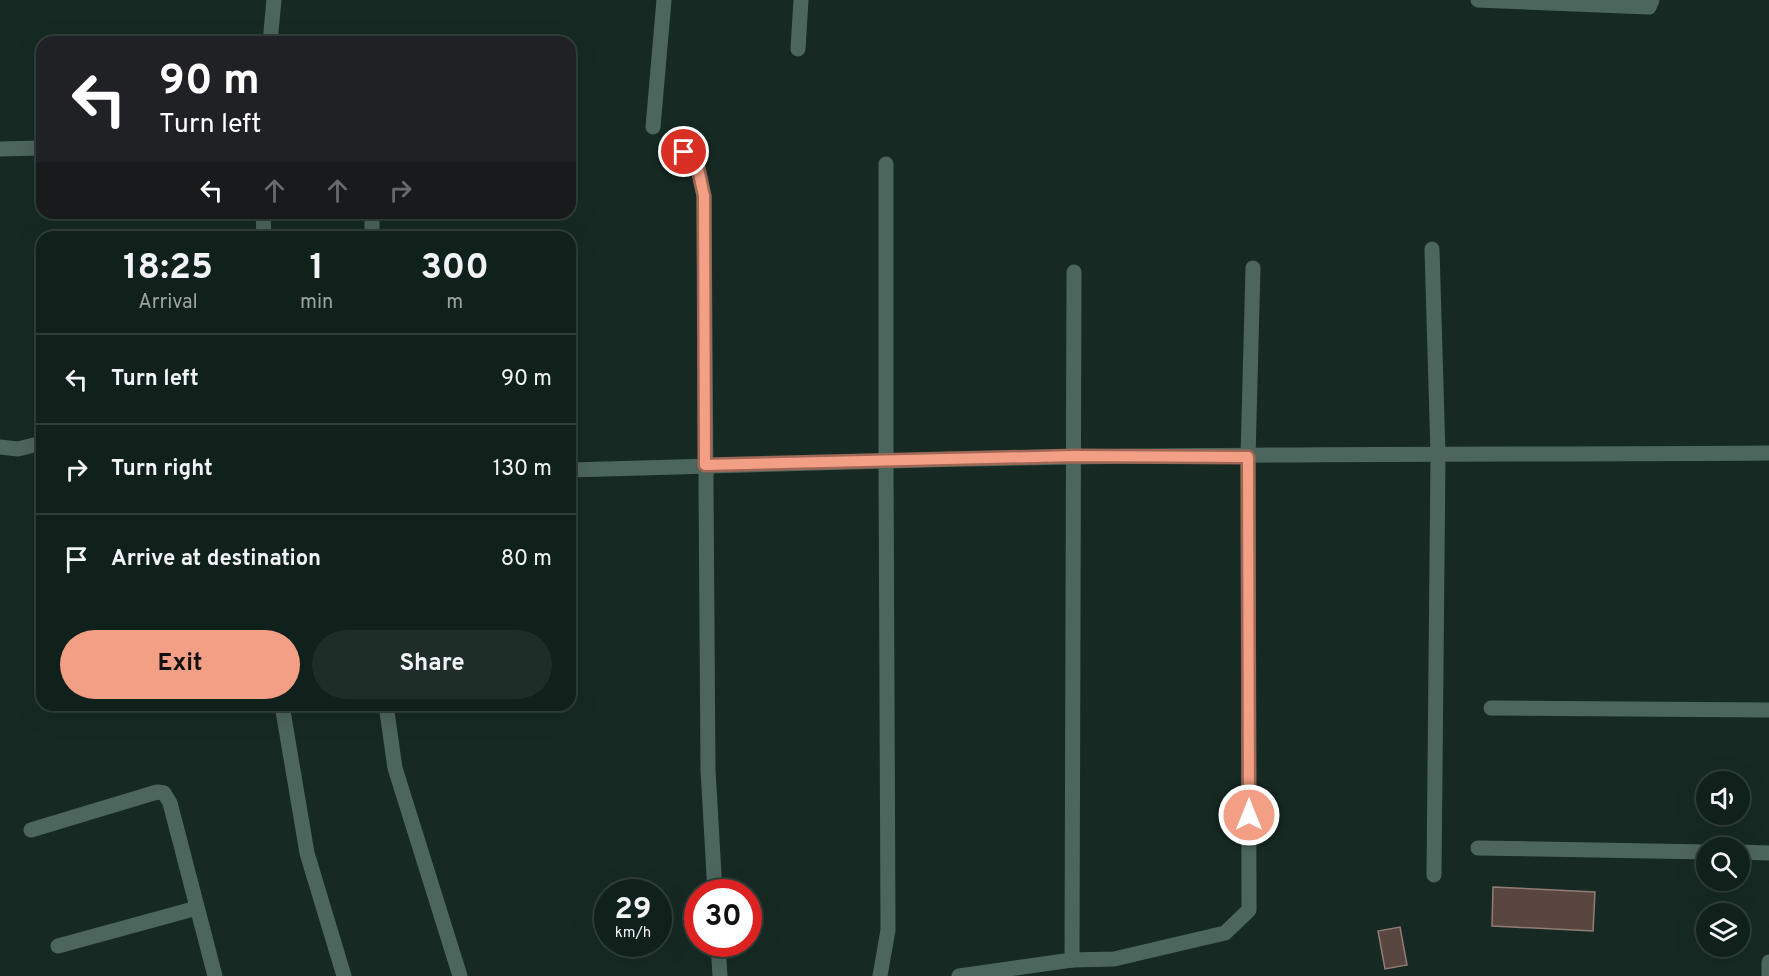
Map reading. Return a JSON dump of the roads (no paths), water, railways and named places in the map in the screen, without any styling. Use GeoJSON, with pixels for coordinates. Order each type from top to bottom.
{"type":"FeatureCollection","features":[{"type":"Feature","properties":{"kind":"street"},"geometry":{"type":"LineString","coordinates":[[271,36],[274,0]]}},
{"type":"Feature","properties":{"kind":"street"},"geometry":{"type":"LineString","coordinates":[[653,127],[664,0]]}},
{"type":"Feature","properties":{"kind":"street"},"geometry":{"type":"LineString","coordinates":[[798,50],[801,0]]}},
{"type":"Feature","properties":{"kind":"street"},"geometry":{"type":"LineString","coordinates":[[1478,0],[1649,7],[1652,0]]}},
{"type":"Feature","properties":{"kind":"street"},"geometry":{"type":"LineString","coordinates":[[671,141],[697,164],[704,196],[708,771],[714,879]]}},
{"type":"Feature","properties":{"kind":"street"},"geometry":{"type":"LineString","coordinates":[[0,150],[36,148]]}},
{"type":"Feature","properties":{"kind":"street"},"geometry":{"type":"LineString","coordinates":[[880,976],[888,930],[886,164]]}},
{"type":"Feature","properties":{"kind":"street"},"geometry":{"type":"LineString","coordinates":[[1432,249],[1438,455],[1434,875]]}},
{"type":"Feature","properties":{"kind":"street"},"geometry":{"type":"LineString","coordinates":[[959,976],[1072,960],[1114,959],[1225,933],[1249,910],[1248,457],[1253,268]]}},
{"type":"Feature","properties":{"kind":"street"},"geometry":{"type":"LineString","coordinates":[[1072,960],[1071,651],[1074,272]]}},
{"type":"Feature","properties":{"kind":"street"},"geometry":{"type":"LineString","coordinates":[[0,447],[18,448],[36,444]]}},
{"type":"Feature","properties":{"kind":"street"},"geometry":{"type":"LineString","coordinates":[[576,470],[1074,456],[1769,453]]}},
{"type":"Feature","properties":{"kind":"street"},"geometry":{"type":"LineString","coordinates":[[1491,708],[1769,710]]}},
{"type":"Feature","properties":{"kind":"street"},"geometry":{"type":"LineString","coordinates":[[283,711],[307,853],[344,976]]}},
{"type":"Feature","properties":{"kind":"street"},"geometry":{"type":"LineString","coordinates":[[387,711],[395,768],[460,976]]}},
{"type":"Feature","properties":{"kind":"street"},"geometry":{"type":"LineString","coordinates":[[31,830],[157,792],[164,793],[170,803],[215,976]]}},
{"type":"Feature","properties":{"kind":"street"},"geometry":{"type":"LineString","coordinates":[[1478,848],[1696,852]]}},
{"type":"Feature","properties":{"kind":"street"},"geometry":{"type":"LineString","coordinates":[[1750,852],[1769,853]]}},
{"type":"Feature","properties":{"kind":"street"},"geometry":{"type":"LineString","coordinates":[[58,946],[197,908]]}},
{"type":"Feature","properties":{"kind":"street"},"geometry":{"type":"LineString","coordinates":[[719,957],[720,976]]}},
{"type":"Feature","properties":{"kind":"street"},"geometry":{"type":"LineString","coordinates":[[1768,976],[1769,962]]}}]}
